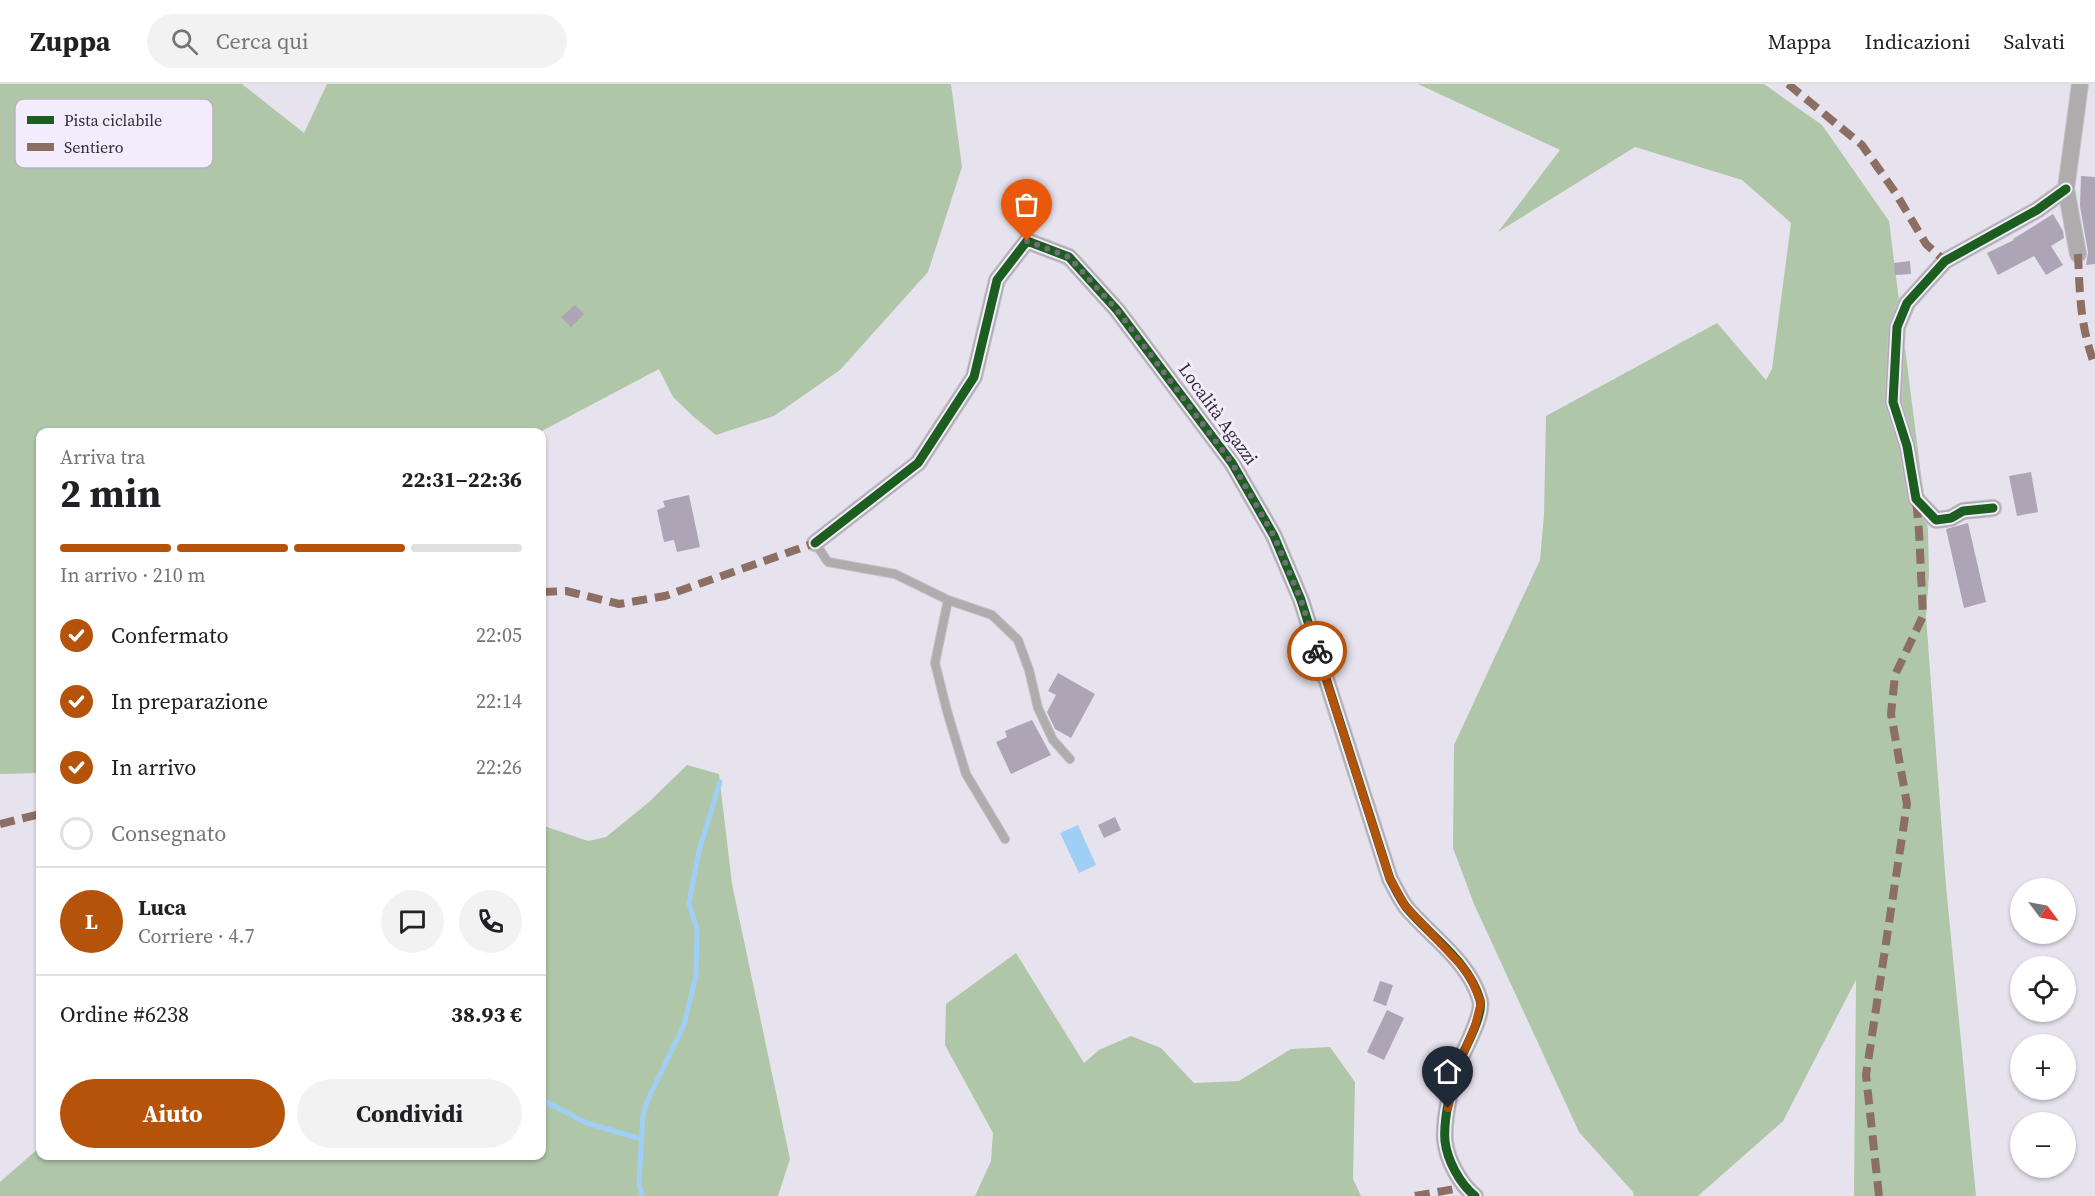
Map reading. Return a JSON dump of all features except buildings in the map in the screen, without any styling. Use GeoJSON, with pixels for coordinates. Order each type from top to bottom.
{"type":"FeatureCollection","features":[{"type":"Feature","properties":{"kind":"street"},"geometry":{"type":"LineString","coordinates":[[2078,254],[2066,189],[2080,84]]}},
{"type":"Feature","properties":{"kind":"street"},"geometry":{"type":"LineString","coordinates":[[1993,508],[1963,511],[1951,518],[1936,520],[1916,499],[1907,446],[1893,402],[1897,327],[1907,303],[1945,261],[2037,210],[2066,189]]}},
{"type":"Feature","properties":{"kind":"street","name":"Località Agazzi"},"geometry":{"type":"LineString","coordinates":[[815,543],[918,463],[974,377],[997,280],[1027,241],[1069,257],[1117,310],[1232,463],[1274,536],[1301,600],[1390,879],[1405,906],[1461,965],[1471,979],[1481,1002],[1475,1026],[1459,1064],[1448,1108],[1445,1142],[1456,1175],[1475,1196]]}},
{"type":"Feature","properties":{"kind":"lane"},"geometry":{"type":"LineString","coordinates":[[815,543],[828,562],[895,574],[948,600],[992,615],[1018,640],[1029,670],[1038,708],[1053,740],[1070,759]]}},
{"type":"Feature","properties":{"kind":"lane"},"geometry":{"type":"LineString","coordinates":[[948,600],[935,663],[946,711],[966,774],[1005,839]]}},
{"type":"Feature","properties":{"kind":"green space"},"geometry":{"type":"Polygon","coordinates":[[[0,84],[242,84],[304,133],[327,84],[951,84],[962,167],[928,272],[840,370],[774,416],[716,435],[673,397],[659,369],[546,429],[36,428],[36,773],[0,774],[0,84]]]}},
{"type":"Feature","properties":{"kind":"green space"},"geometry":{"type":"Polygon","coordinates":[[[1418,84],[1764,84],[1822,125],[1889,221],[1928,530],[1929,575],[1926,616],[1946,886],[1976,1196],[1854,1196],[1856,980],[1783,1121],[1698,1196],[1634,1196],[1633,1192],[1579,1132],[1474,904],[1453,848],[1454,745],[1540,560],[1544,515],[1546,416],[1717,323],[1766,380],[1772,369],[1791,223],[1742,180],[1635,147],[1498,232],[1560,150],[1418,84]]]}},
{"type":"Feature","properties":{"kind":"green space"},"geometry":{"type":"Polygon","coordinates":[[[687,765],[719,774],[732,884],[790,1159],[778,1196],[0,1196],[0,1182],[36,1150],[36,1160],[546,1160],[546,826],[588,841],[606,837],[649,802],[687,765]]]}},
{"type":"Feature","properties":{"kind":"green space"},"geometry":{"type":"Polygon","coordinates":[[[1016,953],[1084,1063],[1099,1050],[1131,1036],[1161,1048],[1194,1083],[1239,1081],[1291,1049],[1330,1047],[1355,1082],[1353,1179],[1361,1196],[975,1196],[991,1161],[993,1133],[945,1045],[946,1004],[1016,953]]]}},
{"type":"Feature","properties":{"kind":"water"},"geometry":{"type":"Polygon","coordinates":[[[1078,825],[1096,865],[1079,873],[1060,833],[1078,825]]]}},
{"type":"Feature","properties":{"kind":"waterway"},"geometry":{"type":"LineString","coordinates":[[642,1196],[639,1183],[643,1115],[648,1099],[684,1025],[696,975],[697,929],[689,903],[699,851],[720,782]]}},
{"type":"Feature","properties":{"kind":"waterway"},"geometry":{"type":"LineString","coordinates":[[546,1102],[587,1123],[641,1139]]}},
{"type":"Feature","properties":{"kind":"marked path"},"geometry":{"type":"LineString","coordinates":[[1788,84],[1862,145],[1895,192],[1926,244],[1945,261]]}},
{"type":"Feature","properties":{"kind":"marked path"},"geometry":{"type":"LineString","coordinates":[[2078,254],[2080,298],[2095,366]]}},
{"type":"Feature","properties":{"kind":"marked path"},"geometry":{"type":"LineString","coordinates":[[1879,1196],[1866,1075],[1907,804],[1891,714],[1895,675],[1923,616],[1916,499]]}},
{"type":"Feature","properties":{"kind":"marked path"},"geometry":{"type":"LineString","coordinates":[[546,592],[566,591],[619,604],[665,596],[815,543]]}},
{"type":"Feature","properties":{"kind":"marked path"},"geometry":{"type":"LineString","coordinates":[[0,824],[36,815]]}},
{"type":"Feature","properties":{"kind":"marked path"},"geometry":{"type":"LineString","coordinates":[[1415,1196],[1466,1187]]}},
{"type":"Feature","properties":{"kind":"cycle path"},"geometry":{"type":"LineString","coordinates":[[1993,508],[1963,511],[1951,518],[1936,520],[1916,499],[1907,446],[1893,402],[1897,327],[1907,303],[1945,261],[2037,210],[2066,189]]}},
{"type":"Feature","properties":{"kind":"cycle path"},"geometry":{"type":"LineString","coordinates":[[815,543],[918,463],[974,377],[997,280],[1027,241],[1069,257],[1117,310],[1232,463],[1274,536],[1301,600],[1390,879],[1406,907],[1458,961],[1475,986],[1481,1006],[1474,1030],[1454,1078],[1445,1132],[1446,1148],[1451,1164],[1464,1185],[1475,1196]]}},
{"type":"Feature","properties":{"kind":"way so far"},"geometry":{"type":"LineString","coordinates":[[1027,241],[1069,257],[1117,310],[1232,463],[1274,536],[1301,600],[1317,651]]}},
{"type":"Feature","properties":{"kind":"route"},"geometry":{"type":"LineString","coordinates":[[1317,651],[1390,879],[1405,906],[1461,965],[1471,979],[1481,1002],[1475,1026],[1459,1064],[1448,1108]]}}]}
